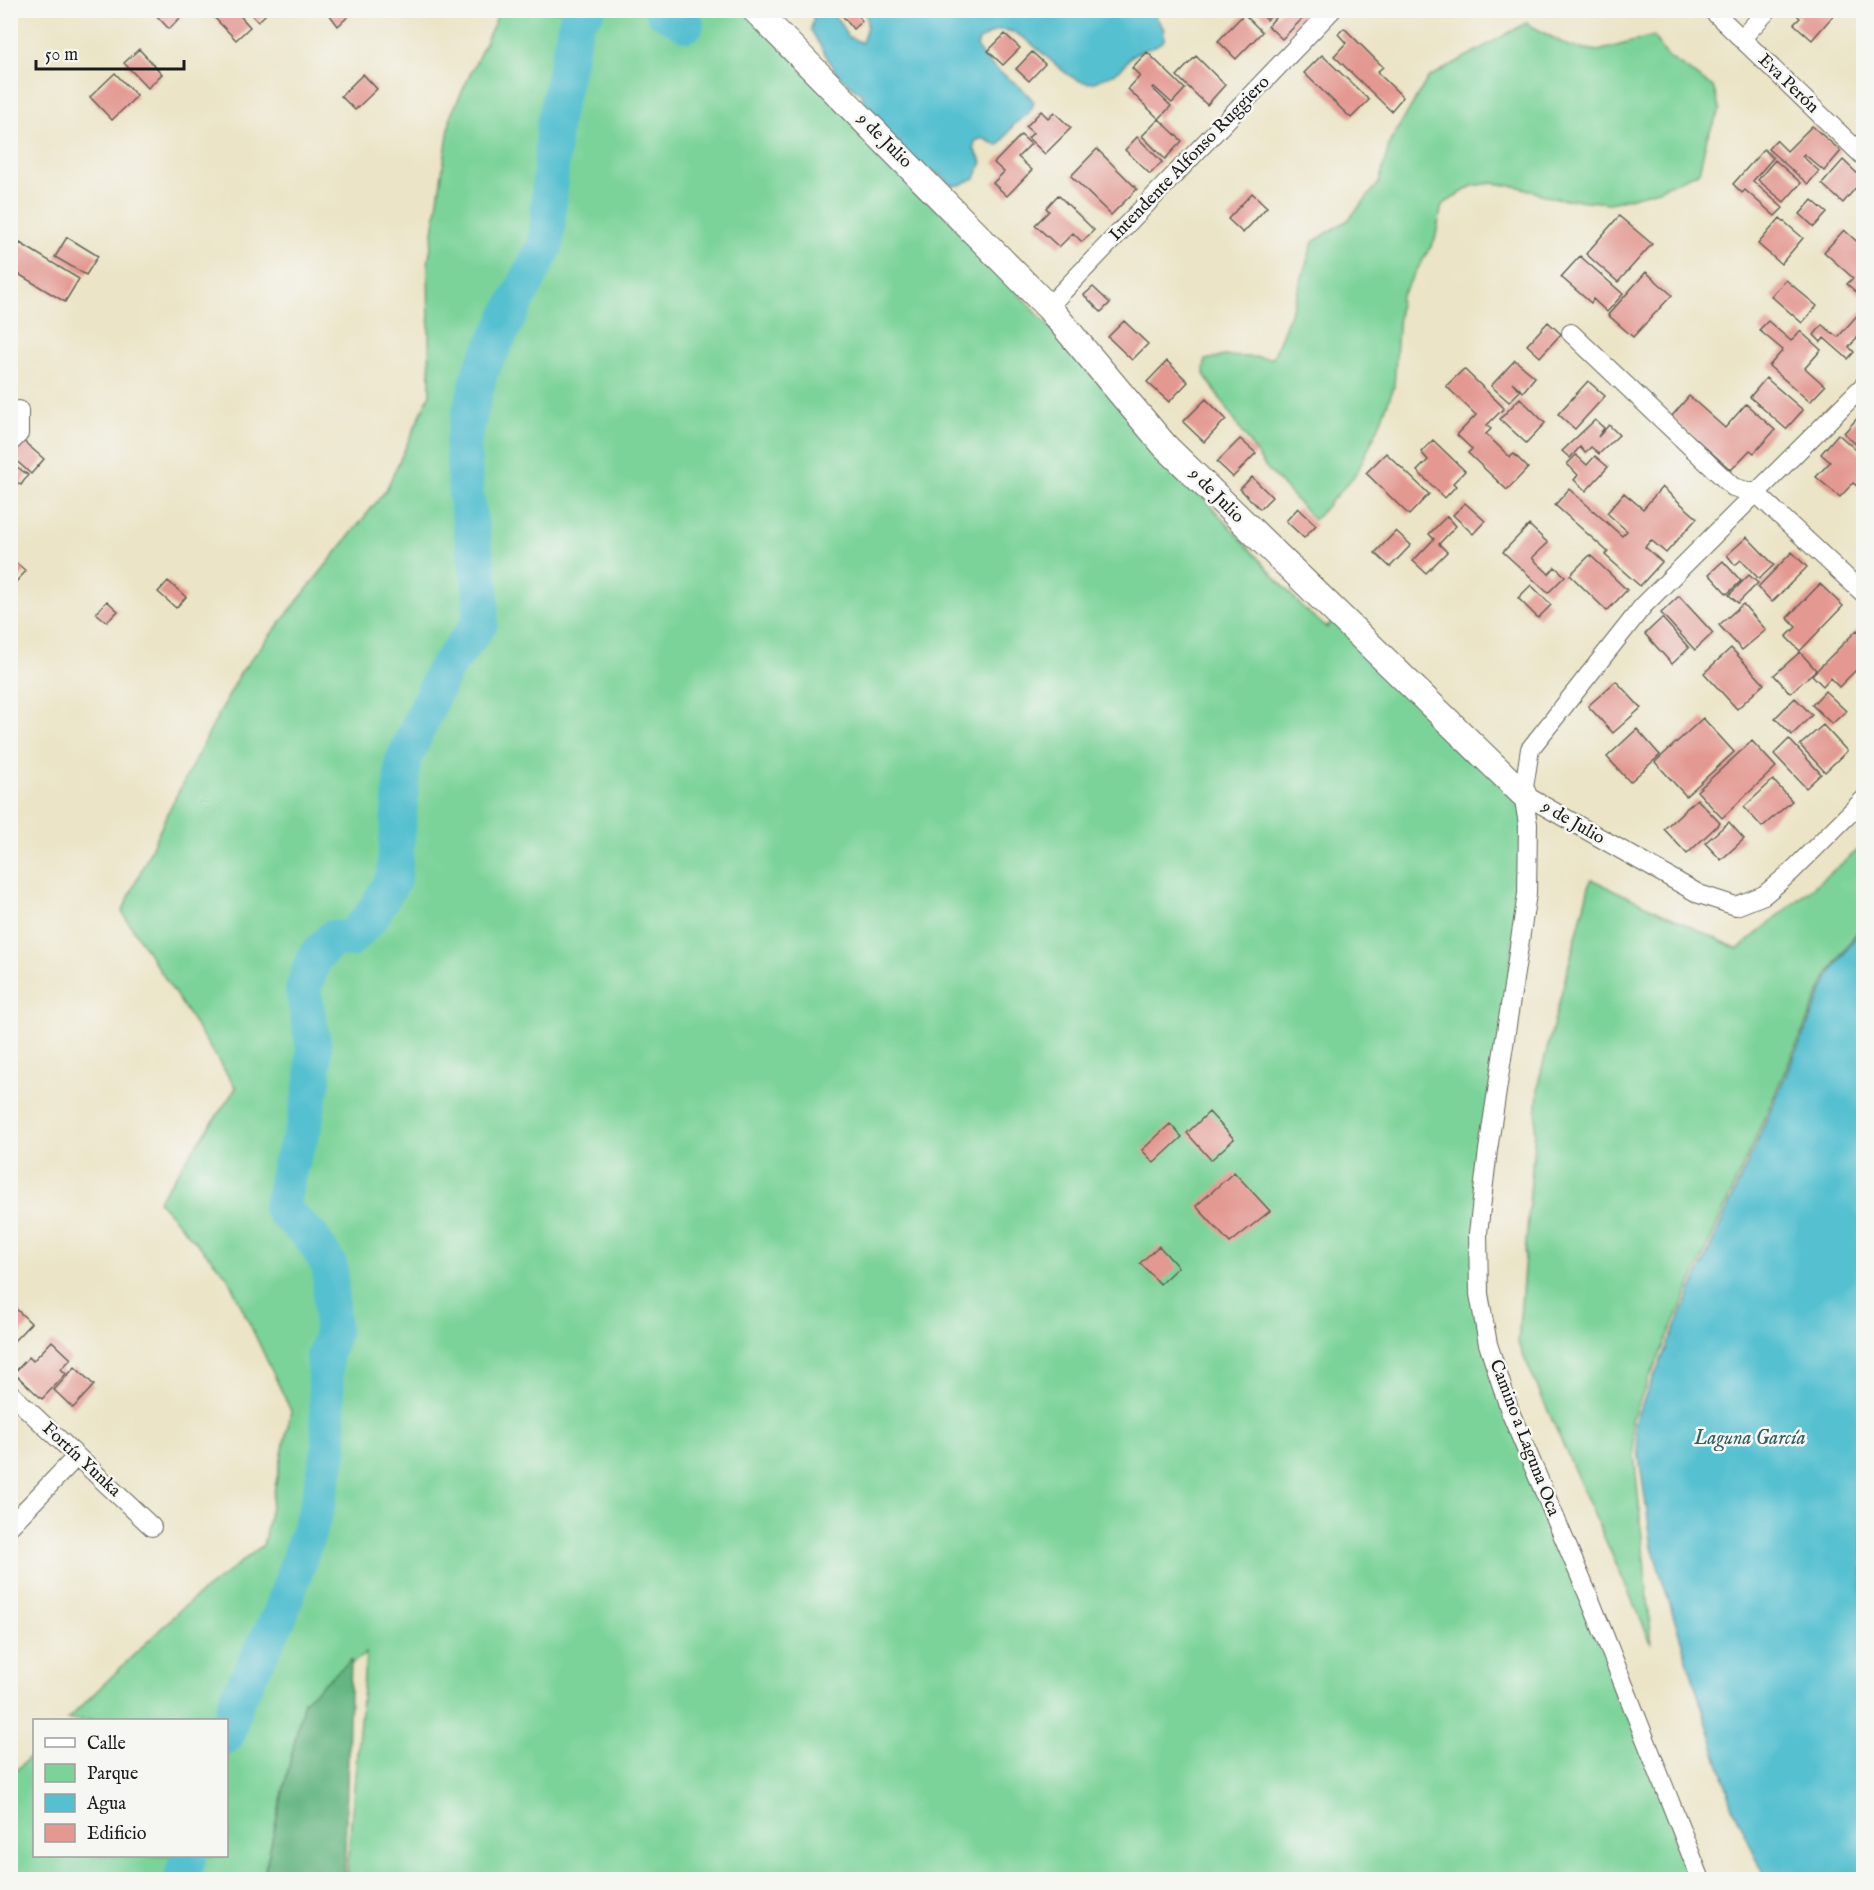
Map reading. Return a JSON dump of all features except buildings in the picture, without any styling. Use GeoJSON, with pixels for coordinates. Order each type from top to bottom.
{"type":"FeatureCollection","features":[{"type":"Feature","properties":{"kind":"main road","name":"9 de Julio"},"geometry":{"type":"LineString","coordinates":[[755,10],[1048,307],[1165,446],[1523,794]]}},
{"type":"Feature","properties":{"kind":"street","name":"Intendente Alfonso Ruggiero"},"geometry":{"type":"LineString","coordinates":[[1048,307],[1332,10]]}},
{"type":"Feature","properties":{"kind":"street","name":"Eva Perón"},"geometry":{"type":"LineString","coordinates":[[1712,10],[1863,157]]}},
{"type":"Feature","properties":{"kind":"street"},"geometry":{"type":"LineString","coordinates":[[1741,39],[1768,10]]}},
{"type":"Feature","properties":{"kind":"street"},"geometry":{"type":"LineString","coordinates":[[1571,333],[1732,487],[1757,494],[1863,594]]}},
{"type":"Feature","properties":{"kind":"street","name":"Camino a Laguna Oca"},"geometry":{"type":"LineString","coordinates":[[1701,1880],[1591,1602],[1511,1414],[1488,1344],[1479,1294],[1478,1233],[1488,1150],[1527,894],[1528,825],[1523,794],[1530,749],[1564,703],[1643,606],[1863,385]]}},
{"type":"Feature","properties":{"kind":"street"},"geometry":{"type":"LineString","coordinates":[[10,443],[19,434],[20,410]]}},
{"type":"Feature","properties":{"kind":"street","name":"9 de Julio"},"geometry":{"type":"LineString","coordinates":[[1523,794],[1699,894],[1736,906],[1764,895],[1782,880],[1863,799]]}},
{"type":"Feature","properties":{"kind":"street","name":"Fortín Yunka"},"geometry":{"type":"LineString","coordinates":[[10,1393],[152,1527]]}},
{"type":"Feature","properties":{"kind":"street"},"geometry":{"type":"LineString","coordinates":[[10,1526],[77,1456]]}},
{"type":"Feature","properties":{"kind":"green space"},"geometry":{"type":"Polygon","coordinates":[[[500,11],[754,11],[1044,321],[1304,609],[1327,628],[1337,615],[1523,794],[1528,824],[1478,1233],[1488,1345],[1701,1879],[346,1879],[366,1653],[304,1701],[263,1879],[11,1880],[11,1776],[33,1753],[33,1857],[228,1857],[228,1719],[68,1719],[183,1607],[263,1545],[291,1411],[227,1276],[158,1201],[236,1088],[122,912],[171,806],[241,672],[386,490],[430,394],[428,265],[451,115],[500,11]]]}},
{"type":"Feature","properties":{"kind":"green space"},"geometry":{"type":"Polygon","coordinates":[[[1526,23],[1568,46],[1598,51],[1653,36],[1667,56],[1713,87],[1720,110],[1707,137],[1699,172],[1658,190],[1610,203],[1553,198],[1520,187],[1493,183],[1472,186],[1442,205],[1435,240],[1400,298],[1394,386],[1379,426],[1356,474],[1314,520],[1264,465],[1204,374],[1205,360],[1224,356],[1273,358],[1294,303],[1313,242],[1348,220],[1379,183],[1390,142],[1428,78],[1526,23]]]}},
{"type":"Feature","properties":{"kind":"green space"},"geometry":{"type":"Polygon","coordinates":[[[1863,846],[1863,923],[1828,974],[1631,1420],[1652,1645],[1518,1343],[1539,1080],[1591,879],[1738,949],[1863,846]]]}},
{"type":"Feature","properties":{"kind":"green space"},"geometry":{"type":"Polygon","coordinates":[[[351,1660],[344,1879],[263,1879],[304,1701],[351,1660]]]}},
{"type":"Feature","properties":{"kind":"water"},"geometry":{"type":"Polygon","coordinates":[[[1151,10],[1164,29],[1164,40],[1156,46],[1136,53],[1123,67],[1094,82],[1083,82],[1071,77],[1036,47],[1012,32],[1000,30],[979,40],[977,47],[989,63],[1028,94],[1034,102],[998,146],[983,138],[975,141],[974,149],[982,162],[975,178],[960,185],[951,185],[940,175],[924,170],[867,111],[862,95],[837,74],[811,30],[814,14],[828,11],[840,22],[847,36],[862,43],[867,26],[866,11],[1151,10]]]}},
{"type":"Feature","properties":{"kind":"water","name":"Laguna García"},"geometry":{"type":"Polygon","coordinates":[[[1863,926],[1863,1879],[1766,1879],[1733,1807],[1652,1547],[1634,1422],[1830,974],[1863,926]]]}},
{"type":"Feature","properties":{"kind":"waterway"},"geometry":{"type":"LineString","coordinates":[[228,1729],[237,1699],[280,1615],[317,1507],[330,1448],[324,1356],[332,1334],[330,1267],[313,1239],[281,1208],[290,1165],[304,1127],[313,1079],[314,1048],[303,990],[314,958],[333,938],[349,940],[371,917],[394,878],[403,761],[443,672],[480,623],[481,590],[466,496],[463,442],[480,372],[546,244],[554,124],[578,15],[587,10]]}},
{"type":"Feature","properties":{"kind":"waterway"},"geometry":{"type":"LineString","coordinates":[[662,10],[686,24]]}},
{"type":"Feature","properties":{"kind":"waterway"},"geometry":{"type":"LineString","coordinates":[[181,1880],[189,1857]]}}]}
